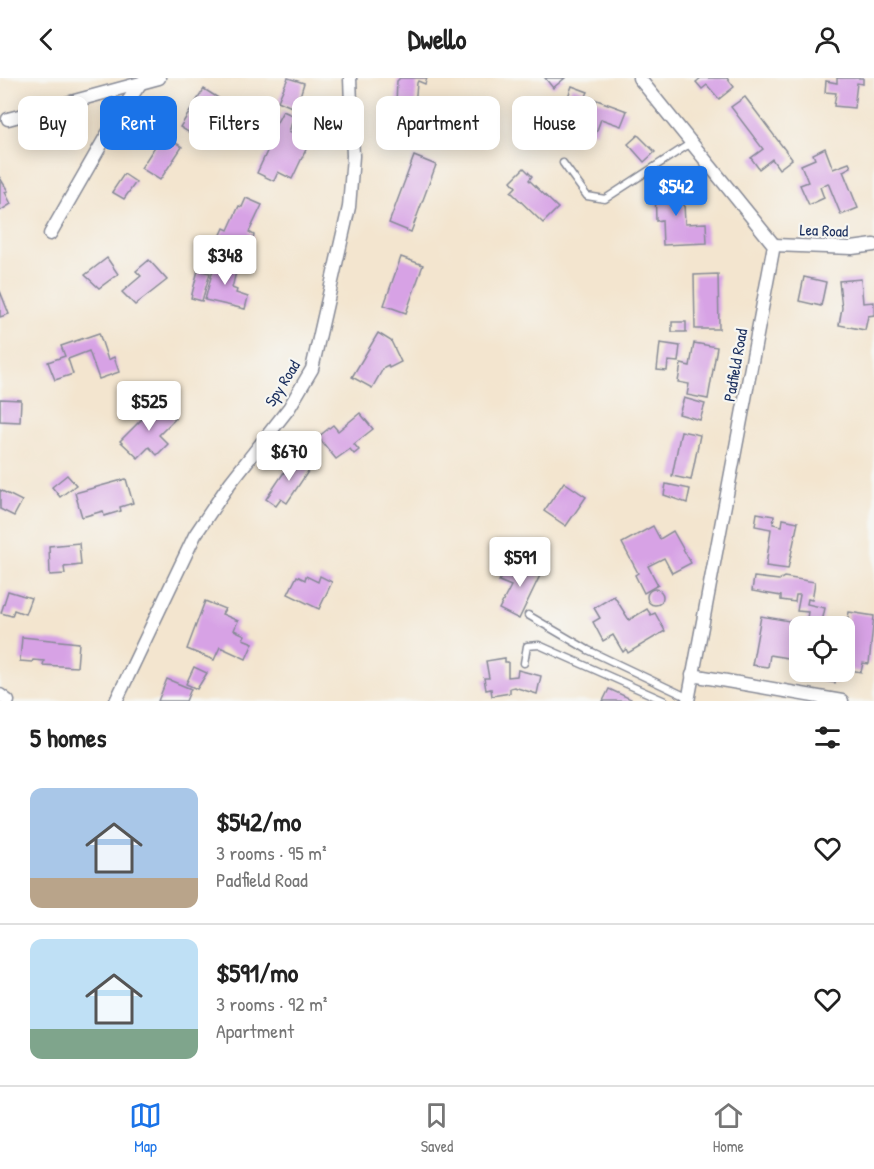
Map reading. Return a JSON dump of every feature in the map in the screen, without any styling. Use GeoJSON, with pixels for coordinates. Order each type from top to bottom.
{"type":"FeatureCollection","features":[{"type":"Feature","properties":{"kind":"street"},"geometry":{"type":"LineString","coordinates":[[8,119],[159,78]]}},
{"type":"Feature","properties":{"kind":"street","name":"Spy Road"},"geometry":{"type":"LineString","coordinates":[[116,701],[195,535],[230,483],[289,408],[312,369],[349,207],[353,156],[350,78]]}},
{"type":"Feature","properties":{"kind":"street"},"geometry":{"type":"LineString","coordinates":[[639,78],[774,245]]}},
{"type":"Feature","properties":{"kind":"street"},"geometry":{"type":"LineString","coordinates":[[50,234],[117,117],[140,84]]}},
{"type":"Feature","properties":{"kind":"street","name":"Lea Road"},"geometry":{"type":"LineString","coordinates":[[774,245],[852,248],[874,245]]}},
{"type":"Feature","properties":{"kind":"street","name":"Padfield Road"},"geometry":{"type":"LineString","coordinates":[[689,699],[774,245]]}},
{"type":"Feature","properties":{"kind":"street"},"geometry":{"type":"LineString","coordinates":[[692,675],[842,701]]}},
{"type":"Feature","properties":{"kind":"street"},"geometry":{"type":"LineString","coordinates":[[0,695],[8,701]]}},
{"type":"Feature","properties":{"kind":"lane"},"geometry":{"type":"LineString","coordinates":[[563,163],[587,196],[605,199],[691,143]]}},
{"type":"Feature","properties":{"kind":"lane"},"geometry":{"type":"LineString","coordinates":[[528,615],[588,650],[689,699]]}},
{"type":"Feature","properties":{"kind":"lane"},"geometry":{"type":"LineString","coordinates":[[524,663],[527,646],[539,645],[665,701]]}},
{"type":"Feature","properties":{"kind":"building"},"geometry":{"type":"Polygon","coordinates":[[[288,78],[304,83],[300,96],[292,96],[292,107],[280,102],[288,78]]]}},
{"type":"Feature","properties":{"kind":"building"},"geometry":{"type":"Polygon","coordinates":[[[400,78],[427,78],[425,84],[418,81],[416,96],[396,96],[397,81],[400,78]]]}},
{"type":"Feature","properties":{"kind":"building"},"geometry":{"type":"Polygon","coordinates":[[[545,78],[565,78],[553,88],[545,78]]]}},
{"type":"Feature","properties":{"kind":"building"},"geometry":{"type":"Polygon","coordinates":[[[701,78],[727,78],[734,87],[719,99],[707,85],[702,89],[696,82],[701,78]]]}},
{"type":"Feature","properties":{"kind":"building"},"geometry":{"type":"Polygon","coordinates":[[[837,78],[863,78],[863,84],[857,83],[854,108],[834,106],[836,93],[825,92],[826,81],[837,83],[837,78]]]}},
{"type":"Feature","properties":{"kind":"building"},"geometry":{"type":"Polygon","coordinates":[[[572,86],[588,92],[586,96],[568,96],[572,86]]]}},
{"type":"Feature","properties":{"kind":"building"},"geometry":{"type":"Polygon","coordinates":[[[204,89],[215,96],[200,96],[204,89]]]}},
{"type":"Feature","properties":{"kind":"building"},"geometry":{"type":"Polygon","coordinates":[[[745,97],[792,159],[779,169],[772,159],[759,169],[751,158],[763,149],[731,107],[745,97]]]}},
{"type":"Feature","properties":{"kind":"building"},"geometry":{"type":"Polygon","coordinates":[[[597,100],[627,111],[621,126],[601,119],[597,130],[597,100]]]}},
{"type":"Feature","properties":{"kind":"building"},"geometry":{"type":"Polygon","coordinates":[[[283,111],[292,115],[289,132],[292,133],[292,150],[306,150],[292,179],[278,172],[274,181],[257,173],[268,150],[280,150],[280,117],[283,111]]]}},
{"type":"Feature","properties":{"kind":"building"},"geometry":{"type":"Polygon","coordinates":[[[189,113],[189,132],[180,127],[189,113]]]}},
{"type":"Feature","properties":{"kind":"building"},"geometry":{"type":"Polygon","coordinates":[[[638,135],[655,152],[644,162],[628,144],[638,135]]]}},
{"type":"Feature","properties":{"kind":"building"},"geometry":{"type":"Polygon","coordinates":[[[177,144],[182,147],[160,180],[141,168],[153,150],[177,150],[177,144]]]}},
{"type":"Feature","properties":{"kind":"building"},"geometry":{"type":"Polygon","coordinates":[[[825,148],[833,169],[849,163],[851,167],[843,171],[858,208],[841,215],[828,183],[820,187],[824,198],[809,205],[800,185],[808,182],[801,165],[815,159],[813,154],[825,148]]]}},
{"type":"Feature","properties":{"kind":"building"},"geometry":{"type":"Polygon","coordinates":[[[414,156],[436,165],[411,232],[389,223],[414,156]]]}},
{"type":"Feature","properties":{"kind":"building"},"geometry":{"type":"Polygon","coordinates":[[[524,168],[532,176],[529,180],[558,208],[543,223],[511,192],[516,187],[511,181],[524,168]]]}},
{"type":"Feature","properties":{"kind":"building"},"geometry":{"type":"Polygon","coordinates":[[[124,174],[136,182],[124,199],[112,192],[124,174]]]}},
{"type":"Feature","properties":{"kind":"building"},"geometry":{"type":"Polygon","coordinates":[[[0,178],[8,191],[5,192],[11,204],[0,211],[0,178]]]}},
{"type":"Feature","properties":{"kind":"building"},"geometry":{"type":"Polygon","coordinates":[[[683,182],[685,224],[706,223],[707,243],[663,245],[662,220],[656,221],[655,184],[683,182]]]}},
{"type":"Feature","properties":{"kind":"building"},"geometry":{"type":"Polygon","coordinates":[[[246,198],[262,205],[249,232],[254,235],[248,250],[220,237],[224,228],[228,230],[239,206],[242,207],[246,198]]]}},
{"type":"Feature","properties":{"kind":"building"},"geometry":{"type":"Polygon","coordinates":[[[401,257],[423,265],[406,313],[384,305],[401,257]]]}},
{"type":"Feature","properties":{"kind":"building"},"geometry":{"type":"Polygon","coordinates":[[[107,258],[118,274],[99,288],[85,275],[107,258]]]}},
{"type":"Feature","properties":{"kind":"building"},"geometry":{"type":"Polygon","coordinates":[[[216,258],[238,264],[232,288],[237,290],[236,293],[248,297],[245,309],[205,300],[216,258]]]}},
{"type":"Feature","properties":{"kind":"building"},"geometry":{"type":"Polygon","coordinates":[[[149,260],[167,280],[135,305],[122,292],[141,276],[136,271],[149,260]]]}},
{"type":"Feature","properties":{"kind":"building"},"geometry":{"type":"Polygon","coordinates":[[[198,270],[210,273],[202,301],[191,298],[198,270]]]}},
{"type":"Feature","properties":{"kind":"building"},"geometry":{"type":"Polygon","coordinates":[[[718,274],[719,329],[695,329],[694,275],[718,274]]]}},
{"type":"Feature","properties":{"kind":"building"},"geometry":{"type":"Polygon","coordinates":[[[804,277],[826,282],[821,306],[799,301],[804,277]]]}},
{"type":"Feature","properties":{"kind":"building"},"geometry":{"type":"Polygon","coordinates":[[[861,279],[863,303],[874,302],[874,315],[868,316],[865,330],[839,325],[842,308],[839,281],[861,279]]]}},
{"type":"Feature","properties":{"kind":"building"},"geometry":{"type":"Polygon","coordinates":[[[0,291],[9,314],[0,317],[0,291]]]}},
{"type":"Feature","properties":{"kind":"building"},"geometry":{"type":"Polygon","coordinates":[[[672,322],[686,322],[686,332],[672,332],[672,322]]]}},
{"type":"Feature","properties":{"kind":"building"},"geometry":{"type":"Polygon","coordinates":[[[99,333],[108,360],[114,357],[119,372],[99,379],[89,351],[68,359],[73,374],[55,380],[48,362],[65,356],[61,346],[99,333]]]}},
{"type":"Feature","properties":{"kind":"building"},"geometry":{"type":"Polygon","coordinates":[[[378,333],[391,341],[401,362],[389,368],[388,365],[384,367],[372,388],[352,377],[378,333]]]}},
{"type":"Feature","properties":{"kind":"building"},"geometry":{"type":"Polygon","coordinates":[[[660,343],[680,346],[678,362],[668,361],[667,371],[657,370],[660,343]]]}},
{"type":"Feature","properties":{"kind":"building"},"geometry":{"type":"Polygon","coordinates":[[[694,343],[717,347],[708,399],[687,395],[689,384],[678,382],[681,364],[690,366],[694,343]]]}},
{"type":"Feature","properties":{"kind":"building"},"geometry":{"type":"Polygon","coordinates":[[[684,398],[705,404],[700,420],[679,414],[684,398]]]}},
{"type":"Feature","properties":{"kind":"building"},"geometry":{"type":"Polygon","coordinates":[[[0,399],[21,400],[20,422],[0,421],[0,399]]]}},
{"type":"Feature","properties":{"kind":"building"},"geometry":{"type":"Polygon","coordinates":[[[158,403],[175,419],[159,435],[168,444],[157,455],[149,447],[138,458],[120,441],[158,403]]]}},
{"type":"Feature","properties":{"kind":"building"},"geometry":{"type":"Polygon","coordinates":[[[360,413],[373,429],[354,444],[359,450],[354,454],[350,449],[336,459],[318,437],[333,425],[338,431],[360,413]]]}},
{"type":"Feature","properties":{"kind":"building"},"geometry":{"type":"Polygon","coordinates":[[[681,431],[700,435],[691,480],[672,476],[681,431]]]}},
{"type":"Feature","properties":{"kind":"building"},"geometry":{"type":"Polygon","coordinates":[[[295,456],[311,467],[287,503],[281,499],[276,506],[266,499],[295,456]]]}},
{"type":"Feature","properties":{"kind":"building"},"geometry":{"type":"Polygon","coordinates":[[[67,475],[76,485],[60,497],[52,487],[67,475]]]}},
{"type":"Feature","properties":{"kind":"building"},"geometry":{"type":"Polygon","coordinates":[[[126,479],[133,503],[120,507],[121,511],[104,516],[103,511],[82,517],[75,493],[126,479]]]}},
{"type":"Feature","properties":{"kind":"building"},"geometry":{"type":"Polygon","coordinates":[[[564,482],[586,497],[566,526],[544,511],[564,482]]]}},
{"type":"Feature","properties":{"kind":"building"},"geometry":{"type":"Polygon","coordinates":[[[666,484],[690,489],[687,503],[664,495],[666,484]]]}},
{"type":"Feature","properties":{"kind":"building"},"geometry":{"type":"Polygon","coordinates":[[[0,490],[22,501],[14,516],[0,509],[0,490]]]}},
{"type":"Feature","properties":{"kind":"building"},"geometry":{"type":"Polygon","coordinates":[[[757,513],[774,516],[773,524],[782,526],[783,519],[798,522],[788,569],[766,566],[771,529],[755,526],[757,513]]]}},
{"type":"Feature","properties":{"kind":"building"},"geometry":{"type":"Polygon","coordinates":[[[653,526],[660,539],[673,531],[691,563],[672,573],[664,558],[648,566],[658,585],[644,593],[635,575],[638,573],[622,543],[653,526]]]}},
{"type":"Feature","properties":{"kind":"building"},"geometry":{"type":"Polygon","coordinates":[[[79,543],[81,565],[64,567],[65,574],[50,575],[49,546],[79,543]]]}},
{"type":"Feature","properties":{"kind":"building"},"geometry":{"type":"Polygon","coordinates":[[[526,559],[544,567],[519,619],[499,609],[511,586],[499,581],[505,569],[518,575],[526,559]]]}},
{"type":"Feature","properties":{"kind":"building"},"geometry":{"type":"Polygon","coordinates":[[[297,576],[305,580],[306,576],[318,582],[320,576],[332,582],[319,609],[288,594],[297,576]]]}},
{"type":"Feature","properties":{"kind":"building"},"geometry":{"type":"Polygon","coordinates":[[[754,577],[779,580],[784,577],[815,582],[812,600],[808,599],[807,604],[825,608],[823,616],[807,616],[808,612],[797,611],[800,595],[796,595],[795,602],[781,600],[781,596],[752,591],[754,577]]]}},
{"type":"Feature","properties":{"kind":"building"},"geometry":{"type":"Polygon","coordinates":[[[655,589],[661,591],[663,597],[661,603],[655,605],[649,603],[647,597],[649,591],[655,589]]]}},
{"type":"Feature","properties":{"kind":"building"},"geometry":{"type":"Polygon","coordinates":[[[8,591],[31,598],[25,614],[14,610],[12,616],[1,613],[8,591]]]}},
{"type":"Feature","properties":{"kind":"building"},"geometry":{"type":"Polygon","coordinates":[[[614,596],[629,620],[647,609],[651,615],[655,613],[665,631],[628,653],[626,649],[623,652],[613,635],[603,641],[593,622],[600,618],[594,608],[614,596]]]}},
{"type":"Feature","properties":{"kind":"building"},"geometry":{"type":"Polygon","coordinates":[[[205,601],[225,609],[222,614],[238,621],[234,630],[245,635],[243,639],[253,643],[246,659],[220,647],[214,660],[187,649],[205,601]]]}},
{"type":"Feature","properties":{"kind":"building"},"geometry":{"type":"Polygon","coordinates":[[[849,612],[874,616],[869,664],[863,663],[861,672],[855,671],[855,616],[848,616],[849,612]]]}},
{"type":"Feature","properties":{"kind":"building"},"geometry":{"type":"Polygon","coordinates":[[[761,616],[789,621],[789,658],[770,655],[768,667],[752,665],[761,616]]]}},
{"type":"Feature","properties":{"kind":"building"},"geometry":{"type":"Polygon","coordinates":[[[22,637],[79,643],[77,667],[43,665],[44,661],[20,661],[22,637]]]}},
{"type":"Feature","properties":{"kind":"building"},"geometry":{"type":"Polygon","coordinates":[[[505,658],[505,662],[508,662],[508,677],[517,676],[518,670],[541,676],[537,694],[514,687],[510,688],[510,693],[492,696],[491,689],[486,690],[484,678],[489,678],[486,661],[505,658]]]}},
{"type":"Feature","properties":{"kind":"building"},"geometry":{"type":"Polygon","coordinates":[[[194,667],[207,673],[197,689],[186,684],[194,667]]]}},
{"type":"Feature","properties":{"kind":"building"},"geometry":{"type":"Polygon","coordinates":[[[167,679],[191,689],[186,701],[158,701],[167,679]]]}},
{"type":"Feature","properties":{"kind":"building"},"geometry":{"type":"Polygon","coordinates":[[[609,689],[631,699],[630,701],[603,701],[609,689]]]}}]}
